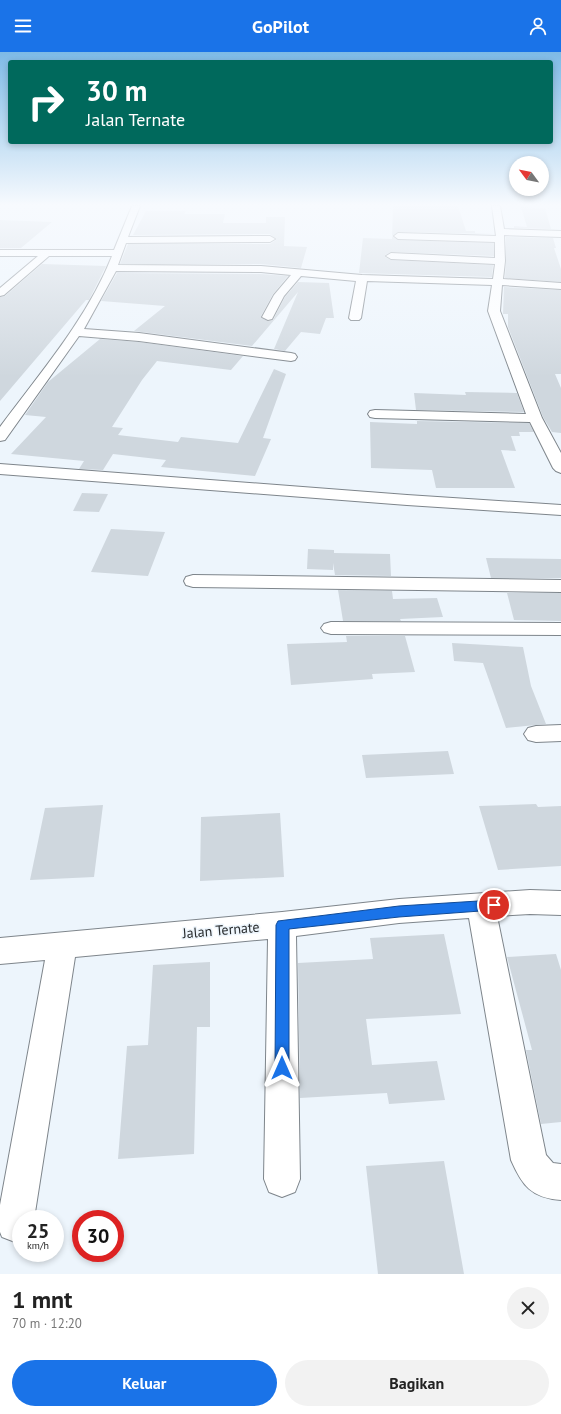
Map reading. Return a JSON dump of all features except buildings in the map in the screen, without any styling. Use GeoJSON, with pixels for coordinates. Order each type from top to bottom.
{"type":"FeatureCollection","features":[{"type":"Feature","properties":{"kind":"street"},"geometry":{"type":"LineString","coordinates":[[0,293],[35,263]]}},
{"type":"Feature","properties":{"kind":"street"},"geometry":{"type":"LineString","coordinates":[[0,437],[76,332],[114,263]]}},
{"type":"Feature","properties":{"kind":"street"},"geometry":{"type":"LineString","coordinates":[[500,263],[494,311],[535,418],[561,468]]}},
{"type":"Feature","properties":{"kind":"street"},"geometry":{"type":"LineString","coordinates":[[112,268],[218,265],[362,278],[498,282],[561,286]]}},
{"type":"Feature","properties":{"kind":"street"},"geometry":{"type":"LineString","coordinates":[[268,317],[279,295],[298,273]]}},
{"type":"Feature","properties":{"kind":"street"},"geometry":{"type":"LineString","coordinates":[[355,318],[362,278]]}},
{"type":"Feature","properties":{"kind":"street"},"geometry":{"type":"LineString","coordinates":[[76,332],[139,337],[291,357]]}},
{"type":"Feature","properties":{"kind":"street"},"geometry":{"type":"LineString","coordinates":[[375,414],[535,418]]}},
{"type":"Feature","properties":{"kind":"street"},"geometry":{"type":"LineString","coordinates":[[0,469],[407,500],[561,510]]}},
{"type":"Feature","properties":{"kind":"street"},"geometry":{"type":"LineString","coordinates":[[193,581],[561,586]]}},
{"type":"Feature","properties":{"kind":"street"},"geometry":{"type":"LineString","coordinates":[[331,628],[561,629]]}},
{"type":"Feature","properties":{"kind":"street"},"geometry":{"type":"LineString","coordinates":[[536,734],[561,733]]}},
{"type":"Feature","properties":{"kind":"street","name":"Jalan Ternate"},"geometry":{"type":"LineString","coordinates":[[0,951],[282,925],[399,911],[530,902],[561,903]]}},
{"type":"Feature","properties":{"kind":"street"},"geometry":{"type":"LineString","coordinates":[[482,906],[529,1160],[537,1175],[548,1180],[561,1182]]}},
{"type":"Feature","properties":{"kind":"street"},"geometry":{"type":"LineString","coordinates":[[282,925],[282,1179]]}},
{"type":"Feature","properties":{"kind":"street"},"geometry":{"type":"LineString","coordinates":[[17,1210],[62,945]]}},
{"type":"Feature","properties":{"kind":"route"},"geometry":{"type":"LineString","coordinates":[[282,1068],[282,925],[399,911],[494,905]]}}]}
